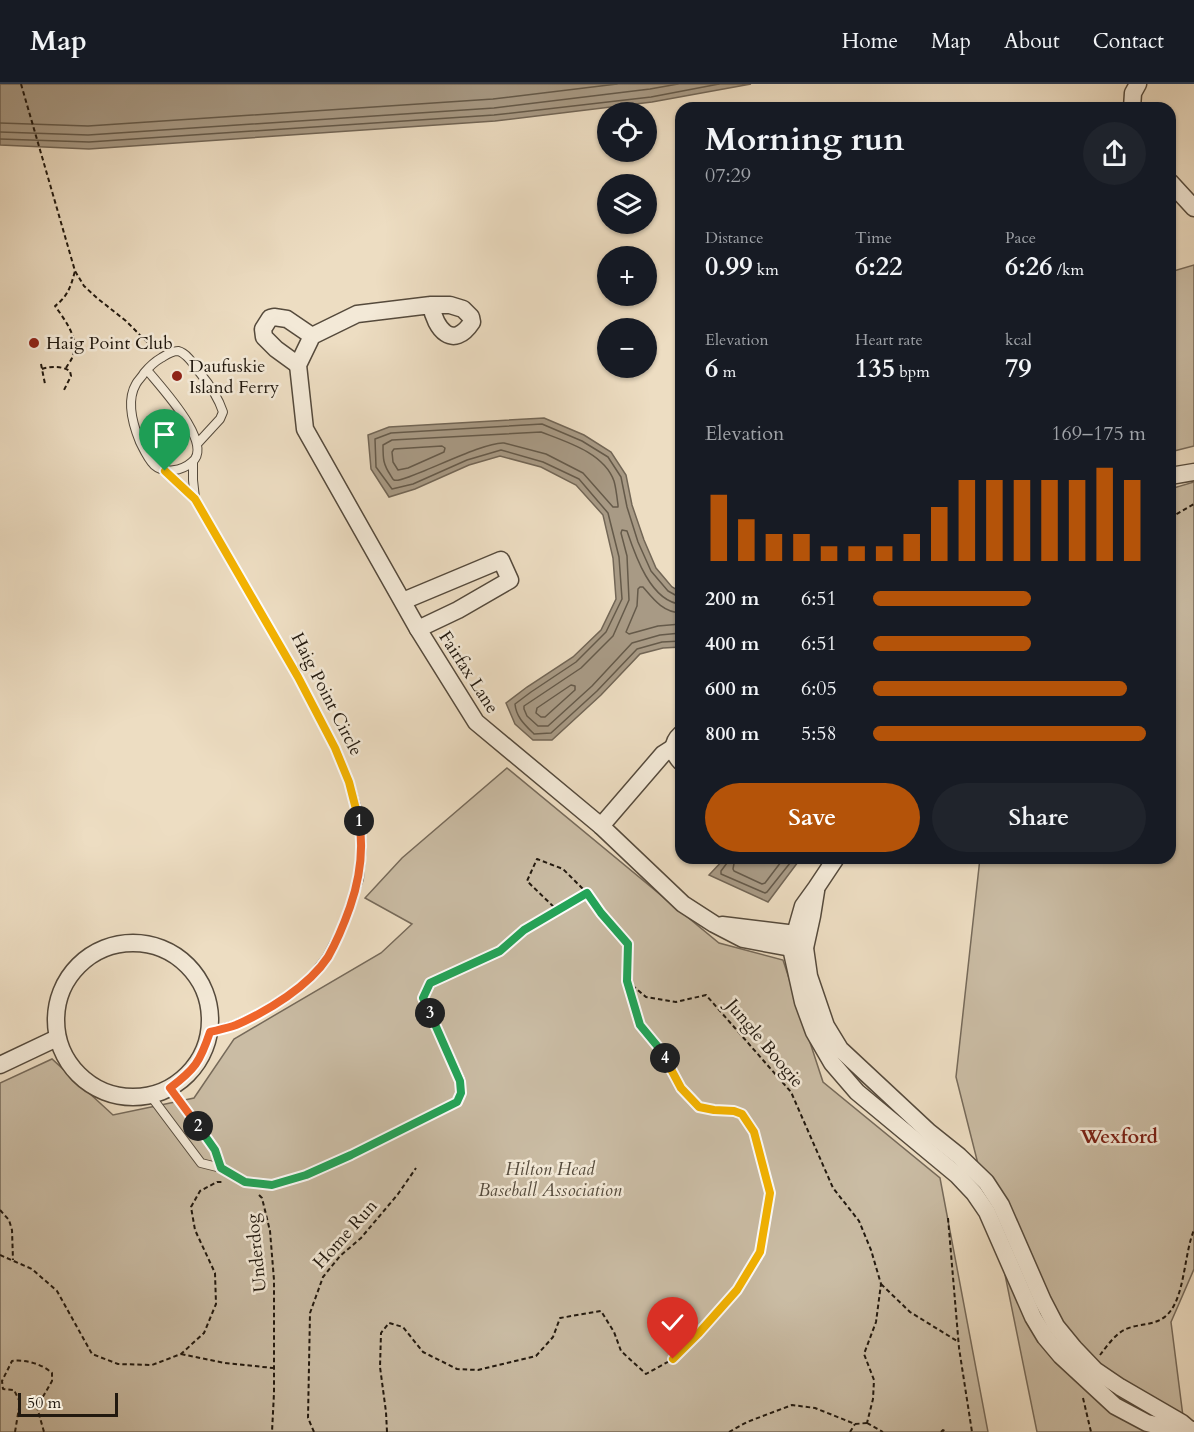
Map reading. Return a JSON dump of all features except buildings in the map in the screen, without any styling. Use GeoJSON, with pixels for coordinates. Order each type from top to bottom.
{"type":"FeatureCollection","features":[{"type":"Feature","properties":{"kind":"street"},"geometry":{"type":"LineString","coordinates":[[1132,102],[1133,93],[1138,84]]}},
{"type":"Feature","properties":{"kind":"street"},"geometry":{"type":"LineString","coordinates":[[1176,188],[1194,208]]}},
{"type":"Feature","properties":{"kind":"street"},"geometry":{"type":"LineString","coordinates":[[312,336],[287,319],[274,317],[270,318],[263,329],[264,337],[298,365],[312,336],[357,314],[431,305]]}},
{"type":"Feature","properties":{"kind":"street","name":"Fairfax Lane"},"geometry":{"type":"LineString","coordinates":[[298,365],[305,429],[418,629],[476,722],[601,826],[683,904],[714,924],[782,931],[799,941]]}},
{"type":"Feature","properties":{"kind":"street"},"geometry":{"type":"LineString","coordinates":[[1176,475],[1194,472]]}},
{"type":"Feature","properties":{"kind":"street"},"geometry":{"type":"LineString","coordinates":[[403,601],[501,560],[510,580],[458,610],[418,629]]}},
{"type":"Feature","properties":{"kind":"street"},"geometry":{"type":"LineString","coordinates":[[601,826],[663,754],[675,749]]}},
{"type":"Feature","properties":{"kind":"street"},"geometry":{"type":"LineString","coordinates":[[832,864],[816,888],[799,941],[803,1002],[814,1032],[832,1063],[857,1092],[954,1162],[986,1182],[1001,1205],[1056,1326],[1074,1348],[1092,1366],[1120,1387],[1192,1430]]}},
{"type":"Feature","properties":{"kind":"street"},"geometry":{"type":"LineString","coordinates":[[143,943],[166,950],[187,964],[202,984],[210,1007],[210,1032],[203,1054],[189,1074],[170,1088],[150,1095],[124,1097],[101,1091],[81,1078],[66,1060],[57,1038],[56,1013],[62,989],[76,968],[95,953],[118,944],[143,943]]}},
{"type":"Feature","properties":{"kind":"street"},"geometry":{"type":"LineString","coordinates":[[0,1065],[57,1038]]}},
{"type":"Feature","properties":{"kind":"street"},"geometry":{"type":"LineString","coordinates":[[954,1162],[987,1212],[1033,1317],[1060,1356],[1115,1406],[1147,1423],[1192,1430]]}},
{"type":"Feature","properties":{"kind":"lane"},"geometry":{"type":"LineString","coordinates":[[195,499],[150,460],[135,429],[131,411],[135,386],[156,360],[171,352],[179,351],[187,357],[216,395],[223,412],[220,419],[197,444]]}},
{"type":"Feature","properties":{"kind":"lane"},"geometry":{"type":"LineString","coordinates":[[147,370],[189,423],[195,435],[197,444],[196,457],[193,462],[195,499]]}},
{"type":"Feature","properties":{"kind":"lane"},"geometry":{"type":"LineString","coordinates":[[165,471],[174,470],[193,462]]}},
{"type":"Feature","properties":{"kind":"lane","name":"Haig Point Circle"},"geometry":{"type":"LineString","coordinates":[[195,499],[298,677],[335,748],[354,800],[362,846],[359,879],[343,926],[327,957],[312,976],[294,992],[260,1013],[235,1025],[210,1032]]}},
{"type":"Feature","properties":{"kind":"lane"},"geometry":{"type":"LineString","coordinates":[[150,1095],[201,1163],[221,1168],[245,1182],[272,1185],[306,1175],[457,1102],[461,1093],[460,1081],[423,998]]}},
{"type":"Feature","properties":{"kind":"lane"},"geometry":{"type":"LineString","coordinates":[[170,1088],[215,1150],[221,1168]]}},
{"type":"Feature","properties":{"kind":"path"},"geometry":{"type":"LineString","coordinates":[[21,84],[75,271],[84,286],[126,321],[161,358]]}},
{"type":"Feature","properties":{"kind":"path"},"geometry":{"type":"LineString","coordinates":[[66,368],[73,356],[75,344],[55,306],[64,300],[75,271]]}},
{"type":"Feature","properties":{"kind":"path"},"geometry":{"type":"LineString","coordinates":[[41,363],[45,384]]}},
{"type":"Feature","properties":{"kind":"path"},"geometry":{"type":"LineString","coordinates":[[42,369],[56,367],[70,371],[71,376],[64,390]]}},
{"type":"Feature","properties":{"kind":"path"},"geometry":{"type":"LineString","coordinates":[[1176,514],[1194,504]]}},
{"type":"Feature","properties":{"kind":"path"},"geometry":{"type":"LineString","coordinates":[[387,1432],[380,1367],[381,1333],[389,1323],[403,1327],[423,1352],[457,1369],[478,1370],[536,1356],[554,1336],[560,1318],[601,1311],[614,1332],[621,1351],[646,1374],[673,1359],[698,1334],[737,1290],[760,1252],[770,1193],[754,1132],[742,1114],[699,1107],[681,1088],[659,1048],[640,1025],[627,981],[628,944],[587,893],[563,869],[537,859],[527,881],[558,911]]}},
{"type":"Feature","properties":{"kind":"path"},"geometry":{"type":"LineString","coordinates":[[423,998],[430,983],[500,951],[524,930],[587,893]]}},
{"type":"Feature","properties":{"kind":"path","name":"Jungle Boogie"},"geometry":{"type":"LineString","coordinates":[[627,981],[645,997],[676,1002],[706,995],[791,1092],[833,1188],[859,1221],[881,1284],[876,1322],[864,1354],[874,1380],[873,1399],[867,1423]]}},
{"type":"Feature","properties":{"kind":"path","name":"Home Run"},"geometry":{"type":"LineString","coordinates":[[314,1432],[308,1418],[310,1313],[323,1277],[340,1256],[361,1238],[398,1194],[416,1167]]}},
{"type":"Feature","properties":{"kind":"path"},"geometry":{"type":"LineString","coordinates":[[0,1255],[32,1269],[57,1291],[92,1354],[118,1364],[152,1365],[181,1354],[204,1333],[216,1304],[215,1273],[195,1230],[191,1207],[200,1191],[217,1182],[245,1182]]}},
{"type":"Feature","properties":{"kind":"path","name":"Underdog"},"geometry":{"type":"LineString","coordinates":[[245,1182],[262,1198],[270,1231],[274,1280],[272,1432]]}},
{"type":"Feature","properties":{"kind":"path"},"geometry":{"type":"LineString","coordinates":[[0,1210],[9,1220],[12,1230],[13,1260]]}},
{"type":"Feature","properties":{"kind":"path"},"geometry":{"type":"LineString","coordinates":[[948,1218],[958,1342],[972,1432]]}},
{"type":"Feature","properties":{"kind":"path"},"geometry":{"type":"LineString","coordinates":[[1092,1366],[1117,1335],[1126,1329],[1161,1320],[1170,1312],[1179,1292],[1194,1230]]}},
{"type":"Feature","properties":{"kind":"path"},"geometry":{"type":"LineString","coordinates":[[881,1284],[910,1312],[958,1342]]}},
{"type":"Feature","properties":{"kind":"path"},"geometry":{"type":"LineString","coordinates":[[181,1354],[225,1363],[274,1368]]}},
{"type":"Feature","properties":{"kind":"path"},"geometry":{"type":"LineString","coordinates":[[15,1432],[20,1402],[14,1390],[3,1389],[2,1381],[12,1361],[21,1359],[47,1368],[52,1373],[52,1381],[37,1407],[44,1432]]}},
{"type":"Feature","properties":{"kind":"path"},"geometry":{"type":"LineString","coordinates":[[729,1432],[747,1422],[792,1405],[815,1408],[855,1424],[867,1423],[883,1432]]}},
{"type":"Feature","properties":{"kind":"path"},"geometry":{"type":"LineString","coordinates":[[850,1432],[855,1424]]}},
{"type":"Feature","properties":{"kind":"path"},"geometry":{"type":"LineString","coordinates":[[941,1432],[943,1430],[946,1432]]}},
{"type":"Feature","properties":{"kind":"green space"},"geometry":{"type":"Polygon","coordinates":[[[1194,265],[1194,446],[1176,450],[1176,270],[1194,265]]]}},
{"type":"Feature","properties":{"kind":"green space"},"geometry":{"type":"Polygon","coordinates":[[[1194,482],[1194,1269],[1171,1322],[1185,1432],[1037,1432],[1001,1255],[956,1077],[979,864],[1176,864],[1176,487],[1194,482]]]}},
{"type":"Feature","properties":{"kind":"green space","name":"Hilton Head Baseball Association"},"geometry":{"type":"Polygon","coordinates":[[[507,768],[719,943],[783,960],[823,1082],[940,1178],[988,1432],[0,1432],[0,1083],[52,1059],[113,1115],[194,1098],[234,1039],[381,953],[412,924],[365,898],[402,858],[507,768]]]}},
{"type":"Feature","properties":{"kind":"water"},"geometry":{"type":"Polygon","coordinates":[[[0,84],[751,84],[652,102],[597,102],[597,109],[495,121],[89,149],[0,145],[0,84]]]}},
{"type":"Feature","properties":{"kind":"water"},"geometry":{"type":"Polygon","coordinates":[[[544,418],[584,435],[611,452],[626,475],[632,505],[656,568],[675,589],[675,647],[640,654],[601,695],[552,740],[533,740],[515,724],[506,703],[573,657],[601,630],[616,599],[613,558],[603,515],[576,485],[541,467],[500,456],[469,465],[415,489],[389,497],[371,469],[368,435],[389,427],[544,418]]]}},
{"type":"Feature","properties":{"kind":"water"},"geometry":{"type":"Polygon","coordinates":[[[719,864],[796,864],[768,902],[709,875],[719,864]]]}},
{"type":"Feature","properties":{"kind":"place","name":"Haig Point Club"},"geometry":{"type":"Point","coordinates":[34,343]}},
{"type":"Feature","properties":{"kind":"place","name":"Daufuskie Island Ferry"},"geometry":{"type":"Point","coordinates":[177,376]}},
{"type":"Feature","properties":{"kind":"district","name":"Wexford"},"geometry":{"type":"Point","coordinates":[1119,1136]}},
{"type":"Feature","properties":{"kind":"route"},"geometry":{"type":"LineString","coordinates":[[165,471],[195,499],[298,677],[335,748],[349,782],[357,809],[362,846],[359,879],[343,926],[327,957],[312,976],[294,992],[260,1013],[235,1025],[210,1032],[203,1054],[189,1074],[170,1088],[215,1150],[221,1168],[245,1182],[272,1185],[306,1175],[351,1155],[457,1102],[461,1093],[460,1081],[423,998],[430,983],[500,951],[524,930],[587,893],[628,944],[627,981],[640,1025],[659,1048],[681,1088],[699,1107],[742,1114],[754,1132],[770,1193],[760,1252],[737,1290],[673,1359]]}}]}
